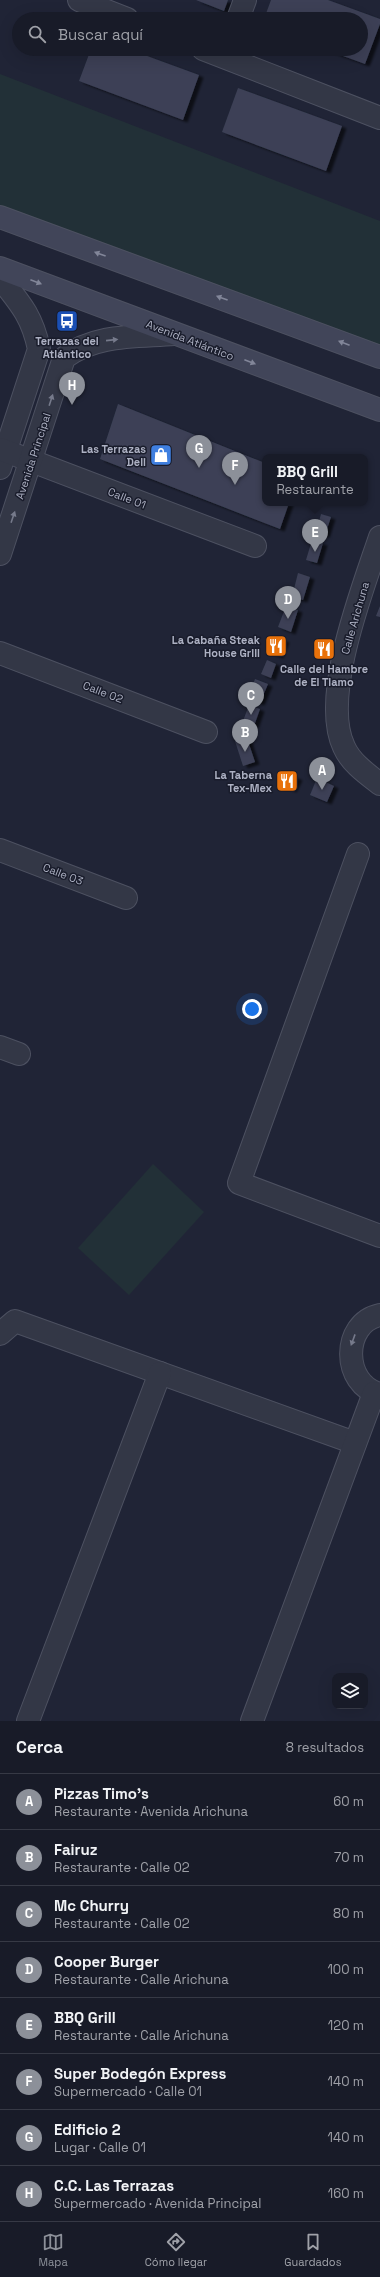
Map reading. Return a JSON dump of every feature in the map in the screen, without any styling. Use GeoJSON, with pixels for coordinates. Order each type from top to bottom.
{"type":"FeatureCollection","features":[{"type":"Feature","properties":{"kind":"main road"},"geometry":{"type":"LineString","coordinates":[[0,217],[380,357]]}},
{"type":"Feature","properties":{"kind":"main road","name":"Avenida Atlántico"},"geometry":{"type":"LineString","coordinates":[[0,268],[380,410]]}},
{"type":"Feature","properties":{"kind":"street"},"geometry":{"type":"LineString","coordinates":[[79,0],[109,12]]}},
{"type":"Feature","properties":{"kind":"street"},"geometry":{"type":"LineString","coordinates":[[241,12],[245,0]]}},
{"type":"Feature","properties":{"kind":"street"},"geometry":{"type":"LineString","coordinates":[[234,56],[380,118]]}},
{"type":"Feature","properties":{"kind":"street"},"geometry":{"type":"LineString","coordinates":[[0,278],[27,312],[36,332],[39,349],[2,456]]}},
{"type":"Feature","properties":{"kind":"street","name":"Avenida Principal"},"geometry":{"type":"LineString","coordinates":[[0,554],[64,358],[76,349],[96,341],[174,334]]}},
{"type":"Feature","properties":{"kind":"street","name":"Calle 01"},"geometry":{"type":"LineString","coordinates":[[2,456],[31,461],[255,546]]}},
{"type":"Feature","properties":{"kind":"street","name":"Calle Arichuna"},"geometry":{"type":"LineString","coordinates":[[380,537],[359,602],[338,686],[337,714],[339,734],[344,748],[352,760],[380,784]]}},
{"type":"Feature","properties":{"kind":"street","name":"Calle 02"},"geometry":{"type":"LineString","coordinates":[[0,653],[206,732]]}},
{"type":"Feature","properties":{"kind":"street","name":"Calle 03"},"geometry":{"type":"LineString","coordinates":[[0,850],[126,898]]}},
{"type":"Feature","properties":{"kind":"street"},"geometry":{"type":"LineString","coordinates":[[358,854],[239,1184],[380,1236]]}},
{"type":"Feature","properties":{"kind":"street"},"geometry":{"type":"LineString","coordinates":[[252,1721],[356,1443],[377,1393],[362,1384],[354,1372],[350,1359],[351,1345],[356,1333],[365,1322],[380,1315]]}},
{"type":"Feature","properties":{"kind":"street"},"geometry":{"type":"LineString","coordinates":[[0,1334],[15,1321],[356,1443]]}},
{"type":"Feature","properties":{"kind":"street"},"geometry":{"type":"LineString","coordinates":[[28,1721],[160,1373]]}},
{"type":"Feature","properties":{"kind":"shaded area"},"geometry":{"type":"Polygon","coordinates":[[[0,74],[380,221],[380,357],[0,217],[0,74]]]}},
{"type":"Feature","properties":{"kind":"shaded area"},"geometry":{"type":"Polygon","coordinates":[[[153,1164],[204,1212],[129,1295],[78,1248],[153,1164]]]}},
{"type":"Feature","properties":{"kind":"building"},"geometry":{"type":"Polygon","coordinates":[[[196,0],[228,0],[224,11],[196,0]]]}},
{"type":"Feature","properties":{"kind":"building"},"geometry":{"type":"Polygon","coordinates":[[[271,0],[328,0],[361,12],[267,12],[271,0]]]}},
{"type":"Feature","properties":{"kind":"building"},"geometry":{"type":"Polygon","coordinates":[[[368,15],[380,19],[380,24],[368,56],[368,15]]]}},
{"type":"Feature","properties":{"kind":"building"},"geometry":{"type":"Polygon","coordinates":[[[88,56],[147,56],[199,75],[183,120],[79,81],[88,56]]]}},
{"type":"Feature","properties":{"kind":"building"},"geometry":{"type":"Polygon","coordinates":[[[343,56],[368,56],[365,64],[343,56]]]}},
{"type":"Feature","properties":{"kind":"building"},"geometry":{"type":"Polygon","coordinates":[[[238,88],[342,126],[326,171],[222,132],[238,88]]]}},
{"type":"Feature","properties":{"kind":"building"},"geometry":{"type":"Polygon","coordinates":[[[118,404],[262,462],[262,506],[288,506],[280,529],[100,459],[118,404]]]}},
{"type":"Feature","properties":{"kind":"building"},"geometry":{"type":"Polygon","coordinates":[[[321,514],[331,517],[325,535],[316,533],[321,514]]]}},
{"type":"Feature","properties":{"kind":"building"},"geometry":{"type":"Polygon","coordinates":[[[312,540],[323,543],[317,563],[306,560],[312,540]]]}},
{"type":"Feature","properties":{"kind":"building"},"geometry":{"type":"Polygon","coordinates":[[[298,573],[310,577],[303,600],[292,597],[298,573]]]}},
{"type":"Feature","properties":{"kind":"building"},"geometry":{"type":"Polygon","coordinates":[[[286,606],[298,610],[291,632],[278,627],[286,606]]]}},
{"type":"Feature","properties":{"kind":"building"},"geometry":{"type":"Polygon","coordinates":[[[380,606],[380,617],[376,616],[380,606]]]}},
{"type":"Feature","properties":{"kind":"building","name":"La Cabaña Steak House Grill"},"geometry":{"type":"Polygon","coordinates":[[[273,636],[285,640],[279,656],[267,652],[273,636]]]}},
{"type":"Feature","properties":{"kind":"building"},"geometry":{"type":"Polygon","coordinates":[[[267,660],[276,664],[271,678],[261,674],[267,660]]]}},
{"type":"Feature","properties":{"kind":"building"},"geometry":{"type":"Polygon","coordinates":[[[255,679],[268,684],[260,703],[248,698],[255,679]]]}},
{"type":"Feature","properties":{"kind":"building"},"geometry":{"type":"Polygon","coordinates":[[[249,705],[260,709],[254,726],[243,721],[249,705]]]}},
{"type":"Feature","properties":{"kind":"building"},"geometry":{"type":"Polygon","coordinates":[[[247,738],[255,762],[243,766],[235,741],[247,738]]]}},
{"type":"Feature","properties":{"kind":"building","name":"La Taberna Tex-Mex"},"geometry":{"type":"Polygon","coordinates":[[[282,771],[298,778],[292,790],[277,784],[282,771]]]}},
{"type":"Feature","properties":{"kind":"building"},"geometry":{"type":"Polygon","coordinates":[[[317,778],[334,786],[327,802],[310,795],[317,778]]]}},
{"type":"Feature","properties":{"kind":"place","name":"Terrazas del Atlántico"},"geometry":{"type":"Point","coordinates":[67,321]}},
{"type":"Feature","properties":{"kind":"place","name":"C.C. Las Terrazas"},"geometry":{"type":"Point","coordinates":[72,405]}},
{"type":"Feature","properties":{"kind":"place","name":"Las Terrazas Deli"},"geometry":{"type":"Point","coordinates":[161,455]}},
{"type":"Feature","properties":{"kind":"place","name":"Edificio 2"},"geometry":{"type":"Point","coordinates":[199,468]}},
{"type":"Feature","properties":{"kind":"place","name":"Super Bodegón Express"},"geometry":{"type":"Point","coordinates":[235,485]}},
{"type":"Feature","properties":{"kind":"place","name":"BBQ Grill"},"geometry":{"type":"Point","coordinates":[315,552]}},
{"type":"Feature","properties":{"kind":"place","name":"Cooper Burger"},"geometry":{"type":"Point","coordinates":[288,619]}},
{"type":"Feature","properties":{"kind":"place","name":"La Cabaña Steak House Grill"},"geometry":{"type":"Point","coordinates":[276,646]}},
{"type":"Feature","properties":{"kind":"place","name":"Calle del Hambre de El Tiamo"},"geometry":{"type":"Point","coordinates":[324,649]}},
{"type":"Feature","properties":{"kind":"place","name":"Mc Churry"},"geometry":{"type":"Point","coordinates":[251,715]}},
{"type":"Feature","properties":{"kind":"place","name":"Fairuz"},"geometry":{"type":"Point","coordinates":[245,752]}},
{"type":"Feature","properties":{"kind":"place","name":"La Taberna Tex-Mex"},"geometry":{"type":"Point","coordinates":[287,781]}},
{"type":"Feature","properties":{"kind":"place","name":"Pizzas Timo's"},"geometry":{"type":"Point","coordinates":[322,790]}}]}
